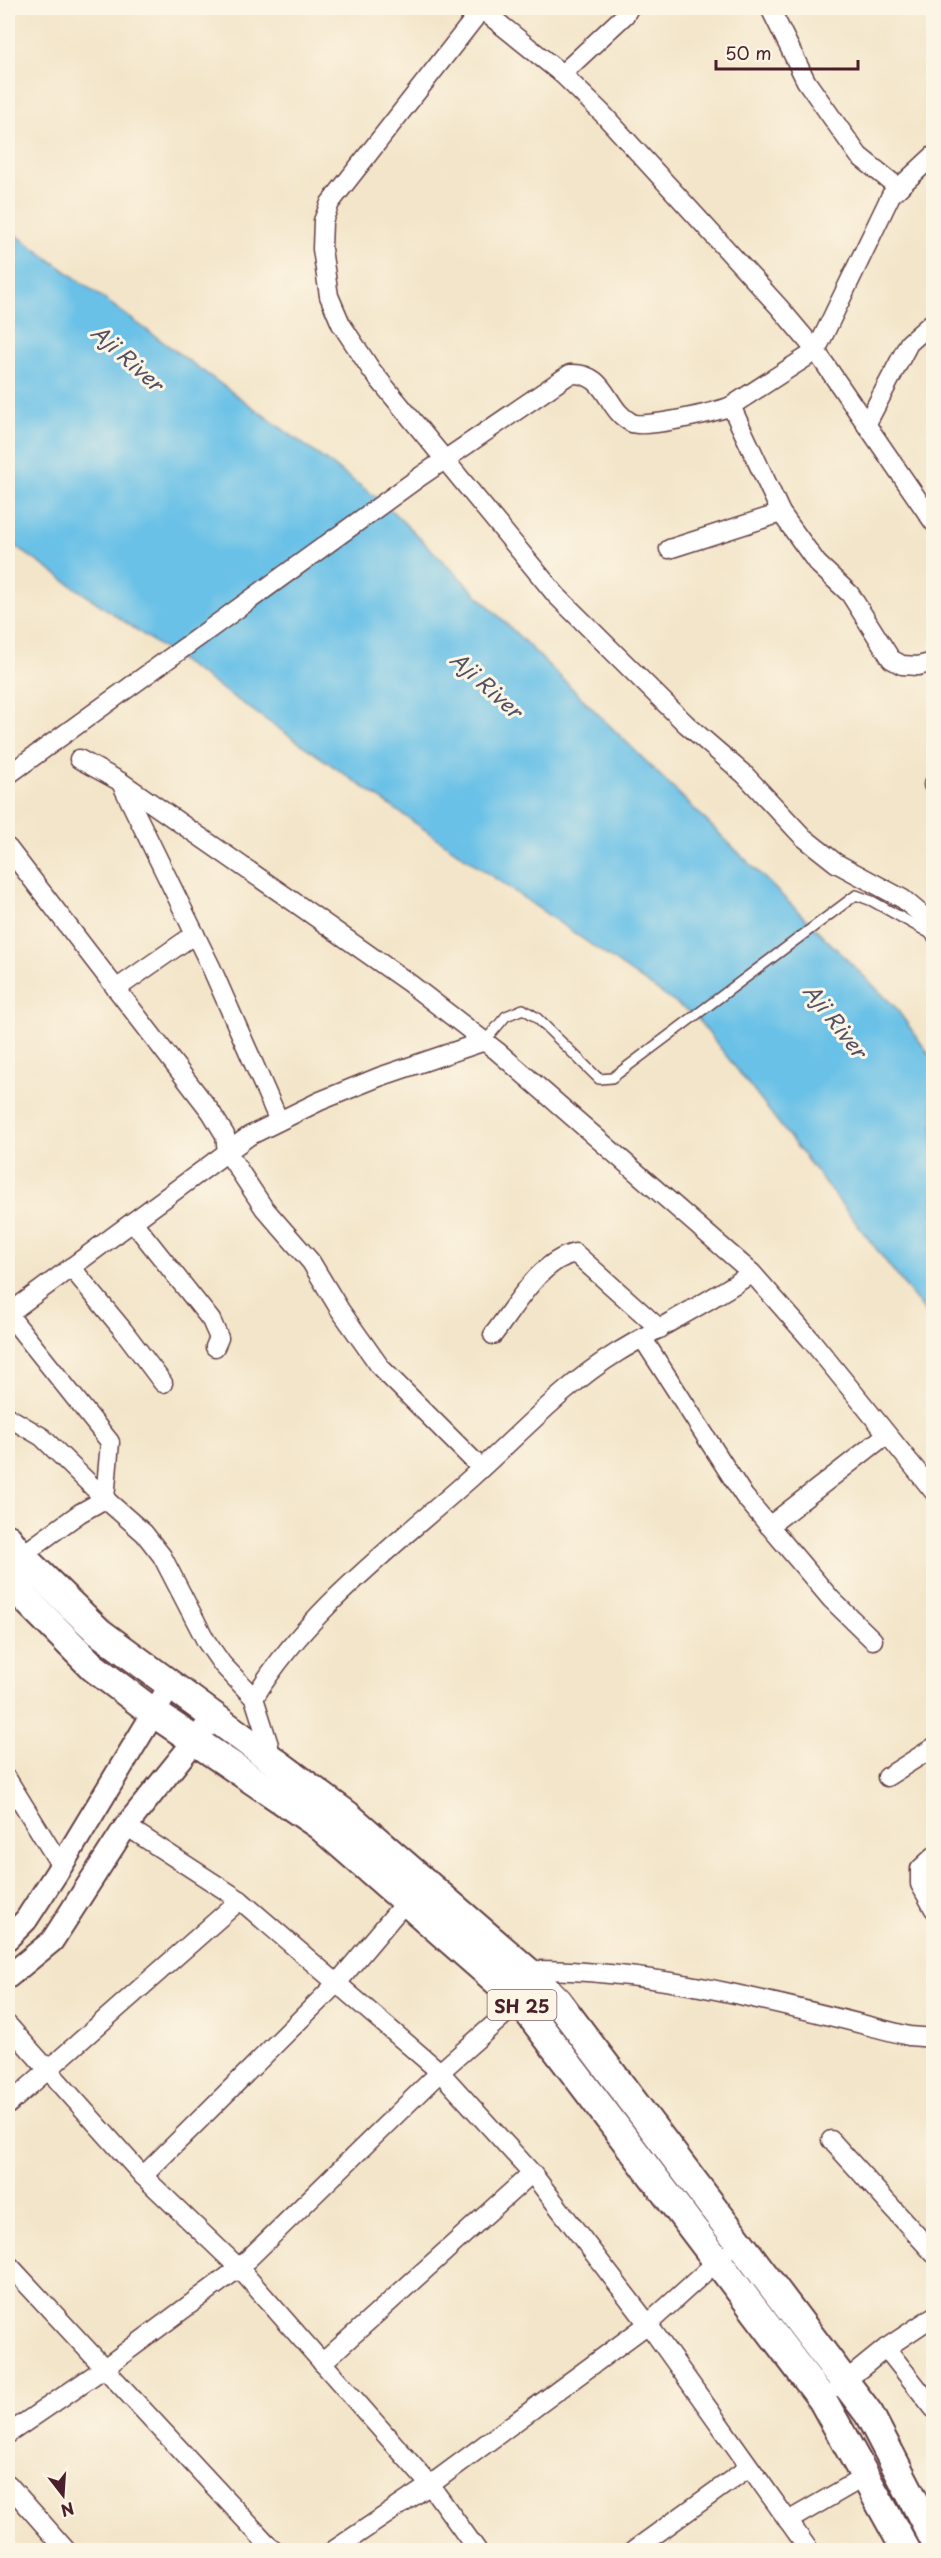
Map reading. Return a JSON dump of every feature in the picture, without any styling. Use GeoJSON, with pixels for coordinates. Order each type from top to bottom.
{"type":"FeatureCollection","features":[{"type":"Feature","properties":{"kind":"main road"},"geometry":{"type":"LineString","coordinates":[[11,1560],[170,1686],[270,1756],[347,1815],[584,2035],[868,2414],[933,2539]]}},
{"type":"Feature","properties":{"kind":"main road","name":"SH 25"},"geometry":{"type":"LineString","coordinates":[[11,1560],[93,1667],[154,1713],[255,1780],[347,1847],[407,1900],[529,1985],[719,2260],[822,2399],[906,2550]]}},
{"type":"Feature","properties":{"kind":"street"},"geometry":{"type":"LineString","coordinates":[[933,523],[816,351],[626,140],[562,74],[480,8],[330,203],[323,221],[322,249],[329,296],[341,324],[372,371],[556,595],[687,724],[745,775],[803,837],[836,863],[903,899],[933,925]]}},
{"type":"Feature","properties":{"kind":"street"},"geometry":{"type":"LineString","coordinates":[[562,74],[625,15],[629,8]]}},
{"type":"Feature","properties":{"kind":"street"},"geometry":{"type":"LineString","coordinates":[[770,8],[807,81],[859,156],[899,188]]}},
{"type":"Feature","properties":{"kind":"street"},"geometry":{"type":"LineString","coordinates":[[8,776],[421,476],[570,374],[581,373],[594,378],[627,420],[641,425],[717,411],[731,406],[816,351],[891,195],[933,155]]}},
{"type":"Feature","properties":{"kind":"street"},"geometry":{"type":"LineString","coordinates":[[866,425],[909,343],[933,321]]}},
{"type":"Feature","properties":{"kind":"street"},"geometry":{"type":"LineString","coordinates":[[731,406],[781,513],[817,563],[850,594],[891,659],[902,665],[918,666],[933,662]]}},
{"type":"Feature","properties":{"kind":"street"},"geometry":{"type":"LineString","coordinates":[[669,549],[781,513]]}},
{"type":"Feature","properties":{"kind":"street"},"geometry":{"type":"LineString","coordinates":[[79,759],[121,782],[409,983],[484,1041],[752,1273],[811,1340],[933,1492]]}},
{"type":"Feature","properties":{"kind":"street"},"geometry":{"type":"LineString","coordinates":[[121,782],[195,934],[279,1121]]}},
{"type":"Feature","properties":{"kind":"street"},"geometry":{"type":"LineString","coordinates":[[8,848],[211,1112],[225,1135],[227,1152],[264,1208],[311,1262],[340,1310],[381,1368],[481,1468]]}},
{"type":"Feature","properties":{"kind":"street"},"geometry":{"type":"LineString","coordinates":[[116,989],[195,934]]}},
{"type":"Feature","properties":{"kind":"street"},"geometry":{"type":"LineString","coordinates":[[105,1499],[110,1442],[8,1314],[249,1136],[380,1077],[484,1041]]}},
{"type":"Feature","properties":{"kind":"street"},"geometry":{"type":"LineString","coordinates":[[133,1222],[211,1320],[219,1338],[215,1347]]}},
{"type":"Feature","properties":{"kind":"street"},"geometry":{"type":"LineString","coordinates":[[493,1335],[547,1267],[560,1257],[575,1253],[660,1329]]}},
{"type":"Feature","properties":{"kind":"street"},"geometry":{"type":"LineString","coordinates":[[71,1267],[163,1383]]}},
{"type":"Feature","properties":{"kind":"street"},"geometry":{"type":"LineString","coordinates":[[254,1698],[273,1666],[377,1558],[574,1385],[618,1352],[644,1339],[752,1273]]}},
{"type":"Feature","properties":{"kind":"street"},"geometry":{"type":"LineString","coordinates":[[644,1339],[744,1496],[831,1599],[873,1640]]}},
{"type":"Feature","properties":{"kind":"street"},"geometry":{"type":"LineString","coordinates":[[8,1417],[42,1437],[105,1499],[144,1533],[162,1556],[206,1641],[222,1664],[254,1698],[270,1756],[255,1780]]}},
{"type":"Feature","properties":{"kind":"street"},"geometry":{"type":"LineString","coordinates":[[769,1526],[886,1435]]}},
{"type":"Feature","properties":{"kind":"street"},"geometry":{"type":"LineString","coordinates":[[11,1560],[80,1513],[105,1499]]}},
{"type":"Feature","properties":{"kind":"street"},"geometry":{"type":"LineString","coordinates":[[8,1938],[26,1920],[61,1866],[170,1686]]}},
{"type":"Feature","properties":{"kind":"street"},"geometry":{"type":"LineString","coordinates":[[8,1977],[52,1941],[126,1826],[214,1717]]}},
{"type":"Feature","properties":{"kind":"street"},"geometry":{"type":"LineString","coordinates":[[887,1777],[933,1747]]}},
{"type":"Feature","properties":{"kind":"street"},"geometry":{"type":"LineString","coordinates":[[8,1780],[14,1804],[61,1866]]}},
{"type":"Feature","properties":{"kind":"street"},"geometry":{"type":"LineString","coordinates":[[126,1826],[240,1900],[440,2072],[532,2173],[648,2324],[809,2550]]}},
{"type":"Feature","properties":{"kind":"street"},"geometry":{"type":"LineString","coordinates":[[933,1856],[920,1869],[920,1884],[933,1909]]}},
{"type":"Feature","properties":{"kind":"street"},"geometry":{"type":"LineString","coordinates":[[8,2105],[240,1900]]}},
{"type":"Feature","properties":{"kind":"street"},"geometry":{"type":"LineString","coordinates":[[143,2176],[338,1982],[407,1900]]}},
{"type":"Feature","properties":{"kind":"street"},"geometry":{"type":"LineString","coordinates":[[8,2434],[103,2369],[239,2268],[529,1985],[571,1970],[657,1978],[739,1992],[909,2036],[933,2038]]}},
{"type":"Feature","properties":{"kind":"street"},"geometry":{"type":"LineString","coordinates":[[8,2025],[143,2176],[239,2268],[430,2485],[477,2550]]}},
{"type":"Feature","properties":{"kind":"street"},"geometry":{"type":"LineString","coordinates":[[831,2140],[933,2254]]}},
{"type":"Feature","properties":{"kind":"street"},"geometry":{"type":"LineString","coordinates":[[322,2364],[532,2173]]}},
{"type":"Feature","properties":{"kind":"street"},"geometry":{"type":"LineString","coordinates":[[334,2550],[430,2485],[648,2324],[740,2241]]}},
{"type":"Feature","properties":{"kind":"street"},"geometry":{"type":"LineString","coordinates":[[8,2264],[273,2550]]}},
{"type":"Feature","properties":{"kind":"street"},"geometry":{"type":"LineString","coordinates":[[822,2399],[933,2316]]}},
{"type":"Feature","properties":{"kind":"street"},"geometry":{"type":"LineString","coordinates":[[886,2349],[933,2409]]}},
{"type":"Feature","properties":{"kind":"street"},"geometry":{"type":"LineString","coordinates":[[634,2550],[749,2467]]}},
{"type":"Feature","properties":{"kind":"street"},"geometry":{"type":"LineString","coordinates":[[788,2521],[866,2476]]}},
{"type":"Feature","properties":{"kind":"street"},"geometry":{"type":"LineString","coordinates":[[8,2484],[62,2549]]}},
{"type":"Feature","properties":{"kind":"lane"},"geometry":{"type":"LineString","coordinates":[[484,1041],[506,1016],[523,1009],[536,1017],[599,1079],[612,1078],[856,895],[920,928],[933,939]]}},
{"type":"Feature","properties":{"kind":"water","name":"Aji River"},"geometry":{"type":"Polygon","coordinates":[[[8,229],[384,503],[896,1008],[933,1060],[933,1322],[697,1018],[8,541],[8,229]]]}}]}
